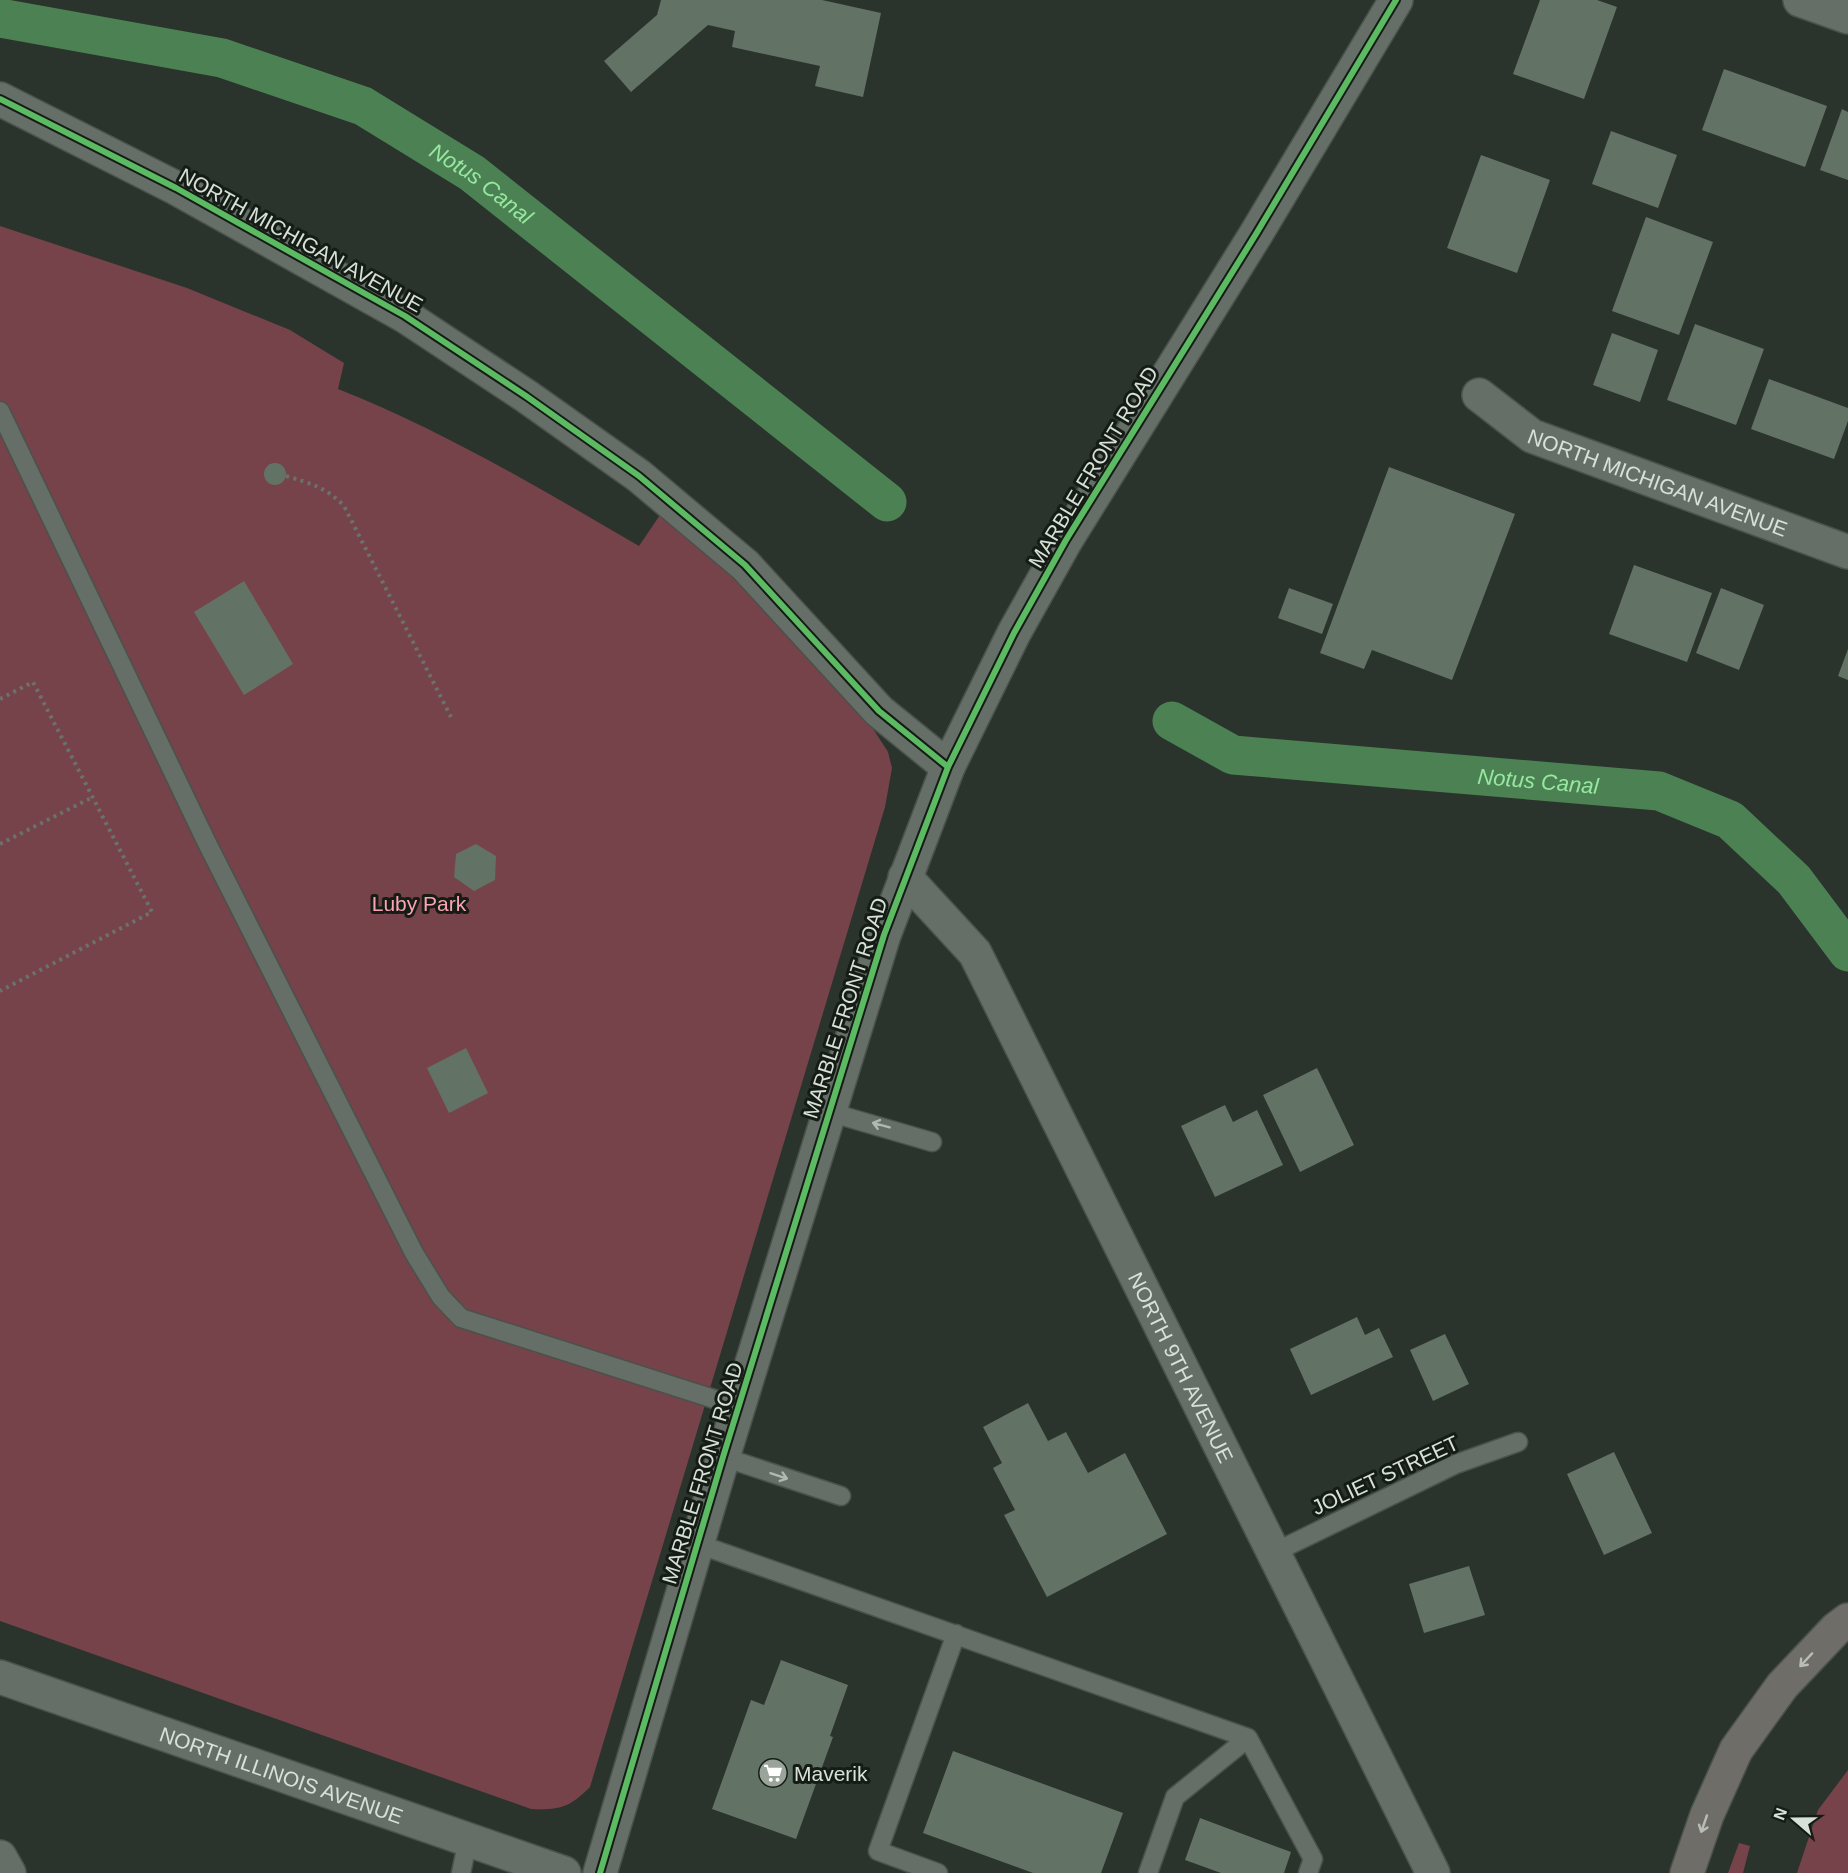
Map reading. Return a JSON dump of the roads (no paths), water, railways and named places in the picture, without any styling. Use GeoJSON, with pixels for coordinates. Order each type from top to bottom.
{"type":"FeatureCollection","features":[{"type":"Feature","properties":{"kind":"highway"},"geometry":{"type":"LineString","coordinates":[[1687,1873],[1707,1815],[1736,1750],[1782,1686],[1836,1629],[1848,1620]]}},
{"type":"Feature","properties":{"kind":"street","name":"MARBLE FRONT ROAD"},"geometry":{"type":"LineString","coordinates":[[600,1873],[723,1457],[829,1112],[905,877],[948,767],[1014,633],[1066,540],[1256,234],[1396,0]]}},
{"type":"Feature","properties":{"kind":"street"},"geometry":{"type":"LineString","coordinates":[[1800,0],[1848,18]]}},
{"type":"Feature","properties":{"kind":"street","name":"NORTH MICHIGAN AVENUE"},"geometry":{"type":"LineString","coordinates":[[0,99],[176,188],[395,310],[536,402],[639,476],[745,565],[879,711],[948,767]]}},
{"type":"Feature","properties":{"kind":"street","name":"NORTH MICHIGAN AVENUE"},"geometry":{"type":"LineString","coordinates":[[1479,395],[1532,436],[1848,552]]}},
{"type":"Feature","properties":{"kind":"street","name":"NORTH 9TH AVENUE"},"geometry":{"type":"LineString","coordinates":[[905,877],[975,952],[1433,1873]]}},
{"type":"Feature","properties":{"kind":"street","name":"NORTH ILLINOIS AVENUE"},"geometry":{"type":"LineString","coordinates":[[0,1677],[564,1873]]}},
{"type":"Feature","properties":{"kind":"street"},"geometry":{"type":"LineString","coordinates":[[0,1857],[9,1873]]}},
{"type":"Feature","properties":{"kind":"lane"},"geometry":{"type":"LineString","coordinates":[[0,411],[207,843],[414,1253],[441,1297],[461,1318],[739,1407]]}},
{"type":"Feature","properties":{"kind":"lane"},"geometry":{"type":"LineString","coordinates":[[829,1112],[932,1142]]}},
{"type":"Feature","properties":{"kind":"lane","name":"JOLIET STREET"},"geometry":{"type":"LineString","coordinates":[[1274,1553],[1456,1464],[1518,1442]]}},
{"type":"Feature","properties":{"kind":"lane"},"geometry":{"type":"LineString","coordinates":[[723,1457],[841,1496]]}},
{"type":"Feature","properties":{"kind":"lane"},"geometry":{"type":"LineString","coordinates":[[698,1544],[1248,1738],[1313,1859],[1308,1873]]}},
{"type":"Feature","properties":{"kind":"lane"},"geometry":{"type":"LineString","coordinates":[[938,1873],[878,1851],[956,1634]]}},
{"type":"Feature","properties":{"kind":"lane"},"geometry":{"type":"LineString","coordinates":[[1148,1873],[1175,1797],[1248,1738]]}},
{"type":"Feature","properties":{"kind":"lane"},"geometry":{"type":"LineString","coordinates":[[461,1873],[468,1840]]}},
{"type":"Feature","properties":{"kind":"waterway","name":"Notus Canal"},"geometry":{"type":"LineString","coordinates":[[0,18],[222,58],[363,106],[472,173],[887,502]]}},
{"type":"Feature","properties":{"kind":"waterway","name":"Notus Canal"},"geometry":{"type":"LineString","coordinates":[[1172,721],[1233,755],[1659,791],[1730,820],[1794,880],[1848,952]]}},
{"type":"Feature","properties":{"kind":"place","name":"Maverik"},"geometry":{"type":"Point","coordinates":[773,1773]}},
{"type":"Feature","properties":{"kind":"park label","name":"Luby Park"},"geometry":{"type":"Point","coordinates":[419,903]}}]}
